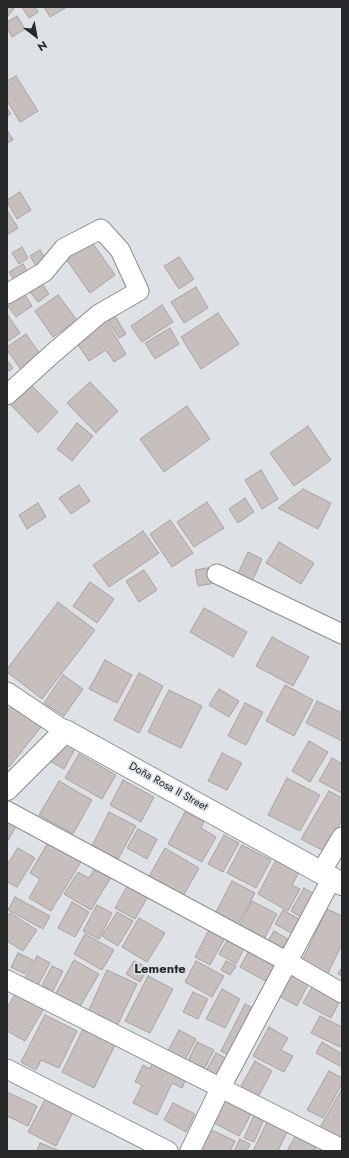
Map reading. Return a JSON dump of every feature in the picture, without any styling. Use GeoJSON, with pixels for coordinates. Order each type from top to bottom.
{"type":"FeatureCollection","features":[{"type":"Feature","properties":{"kind":"main road"},"geometry":{"type":"LineString","coordinates":[[7,789],[66,731]]}},
{"type":"Feature","properties":{"kind":"main road","name":"Doña Rosa II Street"},"geometry":{"type":"LineString","coordinates":[[66,731],[332,878]]}},
{"type":"Feature","properties":{"kind":"street"},"geometry":{"type":"LineString","coordinates":[[7,294],[44,272],[64,248],[101,229],[120,250],[139,291],[99,314],[7,395]]}},
{"type":"Feature","properties":{"kind":"street"},"geometry":{"type":"LineString","coordinates":[[217,574],[342,634]]}},
{"type":"Feature","properties":{"kind":"street"},"geometry":{"type":"LineString","coordinates":[[7,692],[66,731]]}},
{"type":"Feature","properties":{"kind":"street"},"geometry":{"type":"LineString","coordinates":[[7,811],[288,962],[342,993]]}},
{"type":"Feature","properties":{"kind":"street"},"geometry":{"type":"LineString","coordinates":[[190,1151],[221,1087],[332,878],[342,837]]}},
{"type":"Feature","properties":{"kind":"street"},"geometry":{"type":"LineString","coordinates":[[7,980],[342,1149]]}},
{"type":"Feature","properties":{"kind":"street"},"geometry":{"type":"LineString","coordinates":[[7,1068],[168,1151]]}},
{"type":"Feature","properties":{"kind":"building"},"geometry":{"type":"Polygon","coordinates":[[[7,7],[12,7],[14,9],[7,17],[7,7]]]}},
{"type":"Feature","properties":{"kind":"building"},"geometry":{"type":"Polygon","coordinates":[[[22,7],[35,7],[38,12],[29,18],[22,7]]]}},
{"type":"Feature","properties":{"kind":"building"},"geometry":{"type":"Polygon","coordinates":[[[44,7],[67,7],[50,17],[44,7]]]}},
{"type":"Feature","properties":{"kind":"building"},"geometry":{"type":"Polygon","coordinates":[[[17,16],[25,29],[12,37],[7,28],[7,22],[17,16]]]}},
{"type":"Feature","properties":{"kind":"building"},"geometry":{"type":"Polygon","coordinates":[[[16,76],[38,111],[20,122],[7,101],[7,81],[16,76]]]}},
{"type":"Feature","properties":{"kind":"building"},"geometry":{"type":"Polygon","coordinates":[[[7,108],[11,114],[7,116],[7,108]]]}},
{"type":"Feature","properties":{"kind":"building"},"geometry":{"type":"Polygon","coordinates":[[[7,130],[13,140],[7,143],[7,130]]]}},
{"type":"Feature","properties":{"kind":"building"},"geometry":{"type":"Polygon","coordinates":[[[20,192],[31,210],[17,219],[7,200],[20,192]]]}},
{"type":"Feature","properties":{"kind":"building"},"geometry":{"type":"Polygon","coordinates":[[[7,210],[18,228],[7,235],[7,210]]]}},
{"type":"Feature","properties":{"kind":"building"},"geometry":{"type":"Polygon","coordinates":[[[91,241],[115,275],[90,293],[66,259],[91,241]]]}},
{"type":"Feature","properties":{"kind":"building"},"geometry":{"type":"Polygon","coordinates":[[[22,247],[28,258],[19,264],[12,253],[22,247]]]}},
{"type":"Feature","properties":{"kind":"building"},"geometry":{"type":"Polygon","coordinates":[[[40,250],[47,262],[37,268],[30,256],[40,250]]]}},
{"type":"Feature","properties":{"kind":"building"},"geometry":{"type":"Polygon","coordinates":[[[179,257],[194,279],[179,289],[164,266],[179,257]]]}},
{"type":"Feature","properties":{"kind":"building"},"geometry":{"type":"Polygon","coordinates":[[[23,264],[30,276],[16,284],[9,272],[23,264]]]}},
{"type":"Feature","properties":{"kind":"building"},"geometry":{"type":"Polygon","coordinates":[[[39,279],[49,294],[38,302],[27,288],[39,279]]]}},
{"type":"Feature","properties":{"kind":"building"},"geometry":{"type":"Polygon","coordinates":[[[196,287],[208,308],[184,323],[171,302],[196,287]]]}},
{"type":"Feature","properties":{"kind":"building"},"geometry":{"type":"Polygon","coordinates":[[[21,289],[32,306],[16,317],[7,305],[7,299],[21,289]]]}},
{"type":"Feature","properties":{"kind":"building"},"geometry":{"type":"Polygon","coordinates":[[[58,295],[77,320],[53,337],[35,311],[58,295]]]}},
{"type":"Feature","properties":{"kind":"building"},"geometry":{"type":"Polygon","coordinates":[[[162,305],[173,322],[142,342],[131,326],[162,305]]]}},
{"type":"Feature","properties":{"kind":"building"},"geometry":{"type":"Polygon","coordinates":[[[218,313],[239,344],[201,369],[181,337],[218,313]]]}},
{"type":"Feature","properties":{"kind":"building"},"geometry":{"type":"Polygon","coordinates":[[[7,314],[20,333],[7,342],[7,314]]]}},
{"type":"Feature","properties":{"kind":"building"},"geometry":{"type":"Polygon","coordinates":[[[115,316],[126,334],[119,338],[108,321],[115,316]]]}},
{"type":"Feature","properties":{"kind":"building"},"geometry":{"type":"Polygon","coordinates":[[[106,321],[126,354],[114,362],[106,350],[89,361],[75,340],[106,321]]]}},
{"type":"Feature","properties":{"kind":"building"},"geometry":{"type":"Polygon","coordinates":[[[170,328],[179,344],[155,359],[145,343],[170,328]]]}},
{"type":"Feature","properties":{"kind":"building"},"geometry":{"type":"Polygon","coordinates":[[[26,334],[42,357],[22,371],[7,350],[7,347],[26,334]]]}},
{"type":"Feature","properties":{"kind":"building"},"geometry":{"type":"Polygon","coordinates":[[[7,360],[13,368],[7,372],[7,360]]]}},
{"type":"Feature","properties":{"kind":"building"},"geometry":{"type":"Polygon","coordinates":[[[90,382],[118,411],[96,433],[67,403],[90,382]]]}},
{"type":"Feature","properties":{"kind":"building"},"geometry":{"type":"Polygon","coordinates":[[[29,383],[58,412],[38,433],[9,403],[29,383]]]}},
{"type":"Feature","properties":{"kind":"building"},"geometry":{"type":"Polygon","coordinates":[[[187,406],[210,439],[164,472],[140,439],[187,406]]]}},
{"type":"Feature","properties":{"kind":"building"},"geometry":{"type":"Polygon","coordinates":[[[77,423],[93,436],[72,461],[57,449],[77,423]]]}},
{"type":"Feature","properties":{"kind":"building"},"geometry":{"type":"Polygon","coordinates":[[[308,426],[331,460],[294,486],[270,453],[308,426]]]}},
{"type":"Feature","properties":{"kind":"building"},"geometry":{"type":"Polygon","coordinates":[[[261,470],[278,499],[262,509],[245,480],[261,470]]]}},
{"type":"Feature","properties":{"kind":"building"},"geometry":{"type":"Polygon","coordinates":[[[79,485],[90,501],[71,514],[59,498],[79,485]]]}},
{"type":"Feature","properties":{"kind":"building"},"geometry":{"type":"Polygon","coordinates":[[[303,489],[331,503],[318,529],[278,508],[303,489]]]}},
{"type":"Feature","properties":{"kind":"building"},"geometry":{"type":"Polygon","coordinates":[[[245,498],[254,512],[238,523],[229,509],[245,498]]]}},
{"type":"Feature","properties":{"kind":"building"},"geometry":{"type":"Polygon","coordinates":[[[207,502],[224,528],[194,547],[177,522],[207,502]]]}},
{"type":"Feature","properties":{"kind":"building"},"geometry":{"type":"Polygon","coordinates":[[[38,503],[46,517],[27,529],[19,515],[38,503]]]}},
{"type":"Feature","properties":{"kind":"building"},"geometry":{"type":"Polygon","coordinates":[[[170,520],[193,553],[172,567],[150,534],[170,520]]]}},
{"type":"Feature","properties":{"kind":"building"},"geometry":{"type":"Polygon","coordinates":[[[143,531],[159,553],[109,587],[93,565],[143,531]]]}},
{"type":"Feature","properties":{"kind":"building"},"geometry":{"type":"Polygon","coordinates":[[[279,542],[314,563],[301,584],[266,563],[279,542]]]}},
{"type":"Feature","properties":{"kind":"building"},"geometry":{"type":"Polygon","coordinates":[[[248,552],[262,559],[251,584],[236,578],[248,552]]]}},
{"type":"Feature","properties":{"kind":"building"},"geometry":{"type":"Polygon","coordinates":[[[213,567],[216,583],[198,586],[195,570],[213,567]]]}},
{"type":"Feature","properties":{"kind":"building"},"geometry":{"type":"Polygon","coordinates":[[[144,570],[157,590],[139,602],[126,581],[144,570]]]}},
{"type":"Feature","properties":{"kind":"building"},"geometry":{"type":"Polygon","coordinates":[[[90,582],[114,599],[97,623],[73,606],[90,582]]]}},
{"type":"Feature","properties":{"kind":"building"},"geometry":{"type":"Polygon","coordinates":[[[58,602],[95,630],[42,699],[7,672],[7,669],[58,602]]]}},
{"type":"Feature","properties":{"kind":"building"},"geometry":{"type":"Polygon","coordinates":[[[204,608],[247,632],[233,657],[190,632],[204,608]]]}},
{"type":"Feature","properties":{"kind":"building"},"geometry":{"type":"Polygon","coordinates":[[[272,637],[309,657],[293,686],[256,666],[272,637]]]}},
{"type":"Feature","properties":{"kind":"building"},"geometry":{"type":"Polygon","coordinates":[[[105,660],[132,675],[117,703],[89,689],[105,660]]]}},
{"type":"Feature","properties":{"kind":"building"},"geometry":{"type":"Polygon","coordinates":[[[139,673],[163,686],[139,733],[114,720],[139,673]]]}},
{"type":"Feature","properties":{"kind":"building"},"geometry":{"type":"Polygon","coordinates":[[[63,675],[83,689],[64,716],[44,703],[63,675]]]}},
{"type":"Feature","properties":{"kind":"building"},"geometry":{"type":"Polygon","coordinates":[[[285,685],[313,700],[294,736],[266,721],[285,685]]]}},
{"type":"Feature","properties":{"kind":"building"},"geometry":{"type":"Polygon","coordinates":[[[219,689],[239,701],[229,717],[209,705],[219,689]]]}},
{"type":"Feature","properties":{"kind":"building"},"geometry":{"type":"Polygon","coordinates":[[[169,690],[202,706],[181,748],[148,732],[169,690]]]}},
{"type":"Feature","properties":{"kind":"building"},"geometry":{"type":"Polygon","coordinates":[[[317,701],[342,713],[342,741],[306,723],[317,701]]]}},
{"type":"Feature","properties":{"kind":"building"},"geometry":{"type":"Polygon","coordinates":[[[245,703],[263,712],[246,745],[228,736],[245,703]]]}},
{"type":"Feature","properties":{"kind":"building"},"geometry":{"type":"Polygon","coordinates":[[[13,704],[41,727],[9,767],[7,765],[7,711],[13,704]]]}},
{"type":"Feature","properties":{"kind":"building"},"geometry":{"type":"Polygon","coordinates":[[[62,736],[77,745],[64,769],[48,760],[62,736]]]}},
{"type":"Feature","properties":{"kind":"building"},"geometry":{"type":"Polygon","coordinates":[[[309,741],[328,752],[310,782],[292,771],[309,741]]]}},
{"type":"Feature","properties":{"kind":"building"},"geometry":{"type":"Polygon","coordinates":[[[222,753],[242,763],[227,790],[208,781],[222,753]]]}},
{"type":"Feature","properties":{"kind":"building"},"geometry":{"type":"Polygon","coordinates":[[[79,754],[116,775],[102,799],[65,778],[79,754]]]}},
{"type":"Feature","properties":{"kind":"building"},"geometry":{"type":"Polygon","coordinates":[[[332,758],[342,764],[342,793],[319,781],[332,758]]]}},
{"type":"Feature","properties":{"kind":"building"},"geometry":{"type":"Polygon","coordinates":[[[287,778],[320,795],[300,831],[268,815],[287,778]]]}},
{"type":"Feature","properties":{"kind":"building"},"geometry":{"type":"Polygon","coordinates":[[[123,780],[154,797],[141,822],[110,805],[123,780]]]}},
{"type":"Feature","properties":{"kind":"building"},"geometry":{"type":"Polygon","coordinates":[[[59,781],[92,800],[73,834],[39,815],[59,781]]]}},
{"type":"Feature","properties":{"kind":"building"},"geometry":{"type":"Polygon","coordinates":[[[329,791],[342,798],[342,820],[324,851],[301,839],[329,791]]]}},
{"type":"Feature","properties":{"kind":"building"},"geometry":{"type":"Polygon","coordinates":[[[109,812],[136,826],[118,859],[92,846],[109,812]]]}},
{"type":"Feature","properties":{"kind":"building"},"geometry":{"type":"Polygon","coordinates":[[[185,812],[204,822],[201,828],[216,837],[202,862],[168,844],[185,812]]]}},
{"type":"Feature","properties":{"kind":"building"},"geometry":{"type":"Polygon","coordinates":[[[7,815],[19,821],[7,842],[7,815]]]}},
{"type":"Feature","properties":{"kind":"building"},"geometry":{"type":"Polygon","coordinates":[[[138,829],[157,839],[147,859],[127,848],[138,829]]]}},
{"type":"Feature","properties":{"kind":"building"},"geometry":{"type":"Polygon","coordinates":[[[224,835],[239,843],[223,872],[208,864],[224,835]]]}},
{"type":"Feature","properties":{"kind":"building"},"geometry":{"type":"Polygon","coordinates":[[[49,841],[82,860],[51,911],[29,898],[40,879],[30,873],[49,841]]]}},
{"type":"Feature","properties":{"kind":"building"},"geometry":{"type":"Polygon","coordinates":[[[242,845],[271,860],[256,888],[227,873],[242,845]]]}},
{"type":"Feature","properties":{"kind":"building"},"geometry":{"type":"Polygon","coordinates":[[[18,848],[35,858],[17,887],[7,882],[7,861],[9,862],[18,848]]]}},
{"type":"Feature","properties":{"kind":"building"},"geometry":{"type":"Polygon","coordinates":[[[165,848],[199,868],[182,898],[148,878],[165,848]]]}},
{"type":"Feature","properties":{"kind":"building"},"geometry":{"type":"Polygon","coordinates":[[[276,860],[299,872],[292,885],[300,889],[288,911],[258,894],[276,860]]]}},
{"type":"Feature","properties":{"kind":"building"},"geometry":{"type":"Polygon","coordinates":[[[97,865],[113,874],[91,910],[64,894],[78,872],[89,878],[97,865]]]}},
{"type":"Feature","properties":{"kind":"building"},"geometry":{"type":"Polygon","coordinates":[[[232,881],[255,893],[237,926],[215,914],[232,881]]]}},
{"type":"Feature","properties":{"kind":"building"},"geometry":{"type":"Polygon","coordinates":[[[129,883],[149,895],[135,919],[115,908],[129,883]]]}},
{"type":"Feature","properties":{"kind":"building"},"geometry":{"type":"Polygon","coordinates":[[[304,888],[318,896],[304,919],[291,911],[304,888]]]}},
{"type":"Feature","properties":{"kind":"building"},"geometry":{"type":"Polygon","coordinates":[[[15,897],[50,916],[43,929],[8,910],[15,897]]]}},
{"type":"Feature","properties":{"kind":"building"},"geometry":{"type":"Polygon","coordinates":[[[252,901],[277,914],[263,941],[238,928],[252,901]]]}},
{"type":"Feature","properties":{"kind":"building"},"geometry":{"type":"Polygon","coordinates":[[[72,902],[89,912],[75,937],[58,928],[72,902]]]}},
{"type":"Feature","properties":{"kind":"building"},"geometry":{"type":"Polygon","coordinates":[[[97,905],[112,913],[99,939],[83,931],[97,905]]]}},
{"type":"Feature","properties":{"kind":"building"},"geometry":{"type":"Polygon","coordinates":[[[327,909],[342,916],[342,944],[327,975],[301,963],[327,909]]]}},
{"type":"Feature","properties":{"kind":"building"},"geometry":{"type":"Polygon","coordinates":[[[283,910],[306,923],[298,937],[275,924],[283,910]]]}},
{"type":"Feature","properties":{"kind":"building"},"geometry":{"type":"Polygon","coordinates":[[[117,912],[133,921],[118,946],[102,936],[117,912]]]}},
{"type":"Feature","properties":{"kind":"building"},"geometry":{"type":"Polygon","coordinates":[[[10,913],[37,930],[23,951],[7,941],[7,917],[10,913]]]}},
{"type":"Feature","properties":{"kind":"building"},"geometry":{"type":"Polygon","coordinates":[[[139,918],[165,933],[147,962],[122,947],[139,918]]]}},
{"type":"Feature","properties":{"kind":"building"},"geometry":{"type":"Polygon","coordinates":[[[210,928],[226,936],[210,965],[195,957],[210,928]]]}},
{"type":"Feature","properties":{"kind":"building"},"geometry":{"type":"Polygon","coordinates":[[[274,931],[293,942],[285,956],[266,945],[274,931]]]}},
{"type":"Feature","properties":{"kind":"building"},"geometry":{"type":"Polygon","coordinates":[[[85,934],[114,950],[102,970],[74,954],[85,934]]]}},
{"type":"Feature","properties":{"kind":"building"},"geometry":{"type":"Polygon","coordinates":[[[230,936],[246,945],[236,964],[219,954],[230,936]]]}},
{"type":"Feature","properties":{"kind":"building"},"geometry":{"type":"Polygon","coordinates":[[[251,947],[282,963],[271,984],[240,967],[251,947]]]}},
{"type":"Feature","properties":{"kind":"building"},"geometry":{"type":"Polygon","coordinates":[[[18,953],[33,960],[25,974],[11,967],[18,953]]]}},
{"type":"Feature","properties":{"kind":"building"},"geometry":{"type":"Polygon","coordinates":[[[37,956],[50,963],[37,987],[24,980],[37,956]]]}},
{"type":"Feature","properties":{"kind":"building"},"geometry":{"type":"Polygon","coordinates":[[[74,960],[99,974],[79,1008],[55,995],[74,960]]]}},
{"type":"Feature","properties":{"kind":"building"},"geometry":{"type":"Polygon","coordinates":[[[134,961],[148,968],[140,982],[126,974],[134,961]]]}},
{"type":"Feature","properties":{"kind":"building"},"geometry":{"type":"Polygon","coordinates":[[[196,961],[224,976],[212,997],[185,982],[196,961]]]}},
{"type":"Feature","properties":{"kind":"building"},"geometry":{"type":"Polygon","coordinates":[[[226,961],[236,966],[230,975],[221,970],[226,961]]]}},
{"type":"Feature","properties":{"kind":"building"},"geometry":{"type":"Polygon","coordinates":[[[52,966],[63,971],[53,991],[42,985],[52,966]]]}},
{"type":"Feature","properties":{"kind":"building"},"geometry":{"type":"Polygon","coordinates":[[[342,967],[342,976],[338,974],[342,967]]]}},
{"type":"Feature","properties":{"kind":"building"},"geometry":{"type":"Polygon","coordinates":[[[107,970],[137,984],[117,1026],[88,1012],[107,970]]]}},
{"type":"Feature","properties":{"kind":"building"},"geometry":{"type":"Polygon","coordinates":[[[290,971],[310,981],[297,1006],[277,995],[290,971]]]}},
{"type":"Feature","properties":{"kind":"building"},"geometry":{"type":"Polygon","coordinates":[[[148,976],[173,989],[150,1033],[125,1021],[148,976]]]}},
{"type":"Feature","properties":{"kind":"building"},"geometry":{"type":"Polygon","coordinates":[[[314,983],[342,997],[331,1018],[303,1003],[314,983]]]}},
{"type":"Feature","properties":{"kind":"building"},"geometry":{"type":"Polygon","coordinates":[[[18,989],[46,1005],[25,1041],[7,1031],[7,1008],[18,989]]]}},
{"type":"Feature","properties":{"kind":"building"},"geometry":{"type":"Polygon","coordinates":[[[222,989],[240,999],[225,1028],[206,1019],[222,989]]]}},
{"type":"Feature","properties":{"kind":"building"},"geometry":{"type":"Polygon","coordinates":[[[193,992],[208,999],[198,1019],[183,1012],[193,992]]]}},
{"type":"Feature","properties":{"kind":"building"},"geometry":{"type":"Polygon","coordinates":[[[245,1004],[257,1010],[232,1057],[221,1051],[245,1004]]]}},
{"type":"Feature","properties":{"kind":"building"},"geometry":{"type":"Polygon","coordinates":[[[45,1015],[77,1031],[59,1068],[41,1060],[36,1070],[21,1062],[45,1015]]]}},
{"type":"Feature","properties":{"kind":"building"},"geometry":{"type":"Polygon","coordinates":[[[320,1016],[342,1027],[342,1042],[340,1047],[311,1033],[320,1016]]]}},
{"type":"Feature","properties":{"kind":"building"},"geometry":{"type":"Polygon","coordinates":[[[269,1027],[288,1038],[281,1050],[293,1056],[284,1072],[253,1056],[269,1027]]]}},
{"type":"Feature","properties":{"kind":"building"},"geometry":{"type":"Polygon","coordinates":[[[83,1029],[115,1045],[94,1088],[62,1072],[83,1029]]]}},
{"type":"Feature","properties":{"kind":"building"},"geometry":{"type":"Polygon","coordinates":[[[179,1030],[196,1039],[185,1060],[168,1051],[179,1030]]]}},
{"type":"Feature","properties":{"kind":"building"},"geometry":{"type":"Polygon","coordinates":[[[197,1042],[214,1050],[205,1068],[188,1061],[197,1042]]]}},
{"type":"Feature","properties":{"kind":"building"},"geometry":{"type":"Polygon","coordinates":[[[322,1042],[342,1054],[342,1067],[316,1053],[322,1042]]]}},
{"type":"Feature","properties":{"kind":"building"},"geometry":{"type":"Polygon","coordinates":[[[216,1053],[229,1060],[220,1078],[206,1071],[216,1053]]]}},
{"type":"Feature","properties":{"kind":"building"},"geometry":{"type":"Polygon","coordinates":[[[154,1060],[187,1077],[182,1088],[172,1083],[157,1115],[133,1103],[142,1085],[135,1082],[143,1065],[150,1069],[154,1060]]]}},
{"type":"Feature","properties":{"kind":"building"},"geometry":{"type":"Polygon","coordinates":[[[255,1061],[272,1071],[258,1097],[240,1088],[255,1061]]]}},
{"type":"Feature","properties":{"kind":"building"},"geometry":{"type":"Polygon","coordinates":[[[329,1071],[342,1078],[342,1084],[323,1118],[307,1110],[329,1071]]]}},
{"type":"Feature","properties":{"kind":"building"},"geometry":{"type":"Polygon","coordinates":[[[342,1089],[342,1139],[319,1129],[342,1089]]]}},
{"type":"Feature","properties":{"kind":"building"},"geometry":{"type":"Polygon","coordinates":[[[7,1092],[37,1106],[28,1126],[7,1116],[7,1092]]]}},
{"type":"Feature","properties":{"kind":"building"},"geometry":{"type":"Polygon","coordinates":[[[227,1094],[254,1109],[239,1136],[212,1122],[227,1094]]]}},
{"type":"Feature","properties":{"kind":"building"},"geometry":{"type":"Polygon","coordinates":[[[47,1096],[74,1110],[56,1146],[28,1132],[47,1096]]]}},
{"type":"Feature","properties":{"kind":"building"},"geometry":{"type":"Polygon","coordinates":[[[173,1103],[195,1114],[186,1132],[164,1120],[173,1103]]]}},
{"type":"Feature","properties":{"kind":"building"},"geometry":{"type":"Polygon","coordinates":[[[255,1113],[265,1117],[254,1142],[244,1138],[255,1113]]]}},
{"type":"Feature","properties":{"kind":"building"},"geometry":{"type":"Polygon","coordinates":[[[269,1118],[289,1128],[278,1151],[253,1151],[269,1118]]]}},
{"type":"Feature","properties":{"kind":"building"},"geometry":{"type":"Polygon","coordinates":[[[210,1129],[235,1141],[230,1151],[199,1151],[210,1129]]]}},
{"type":"Feature","properties":{"kind":"building"},"geometry":{"type":"Polygon","coordinates":[[[296,1135],[317,1146],[314,1151],[287,1151],[296,1135]]]}},
{"type":"Feature","properties":{"kind":"building"},"geometry":{"type":"Polygon","coordinates":[[[240,1139],[250,1144],[247,1151],[234,1151],[240,1139]]]}},
{"type":"Feature","properties":{"kind":"building"},"geometry":{"type":"Polygon","coordinates":[[[40,1143],[60,1151],[37,1151],[40,1143]]]}},
{"type":"Feature","properties":{"kind":"district","name":"Lemente"},"geometry":{"type":"Point","coordinates":[160,970]}}]}
